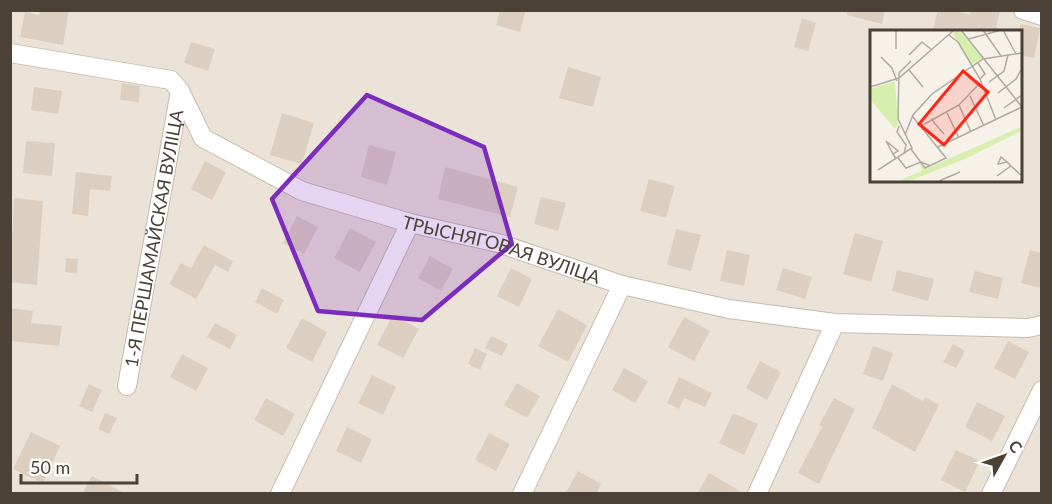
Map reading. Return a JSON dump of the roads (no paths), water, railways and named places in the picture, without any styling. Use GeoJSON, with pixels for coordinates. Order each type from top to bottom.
{"type":"FeatureCollection","features":[{"type":"Feature","properties":{"kind":"street"},"geometry":{"type":"LineString","coordinates":[[1023,10],[1041,16]]}},
{"type":"Feature","properties":{"kind":"street"},"geometry":{"type":"LineString","coordinates":[[10,53],[171,80],[180,91]]}},
{"type":"Feature","properties":{"kind":"street","name":"ТРЫСНЯГОВАЯ ВУЛІЦА"},"geometry":{"type":"LineString","coordinates":[[180,91],[203,138],[302,191],[410,222],[498,243],[622,285],[729,309],[835,323],[1028,328],[1041,325]]}},
{"type":"Feature","properties":{"kind":"street","name":"1-Я ПЕРШАМАЙСКАЯ ВУЛІЦА"},"geometry":{"type":"LineString","coordinates":[[127,386],[180,91]]}},
{"type":"Feature","properties":{"kind":"street"},"geometry":{"type":"LineString","coordinates":[[280,494],[410,222]]}},
{"type":"Feature","properties":{"kind":"street"},"geometry":{"type":"LineString","coordinates":[[522,494],[622,285]]}},
{"type":"Feature","properties":{"kind":"street"},"geometry":{"type":"LineString","coordinates":[[757,494],[835,323]]}},
{"type":"Feature","properties":{"kind":"street"},"geometry":{"type":"LineString","coordinates":[[991,494],[1041,390]]}}]}
